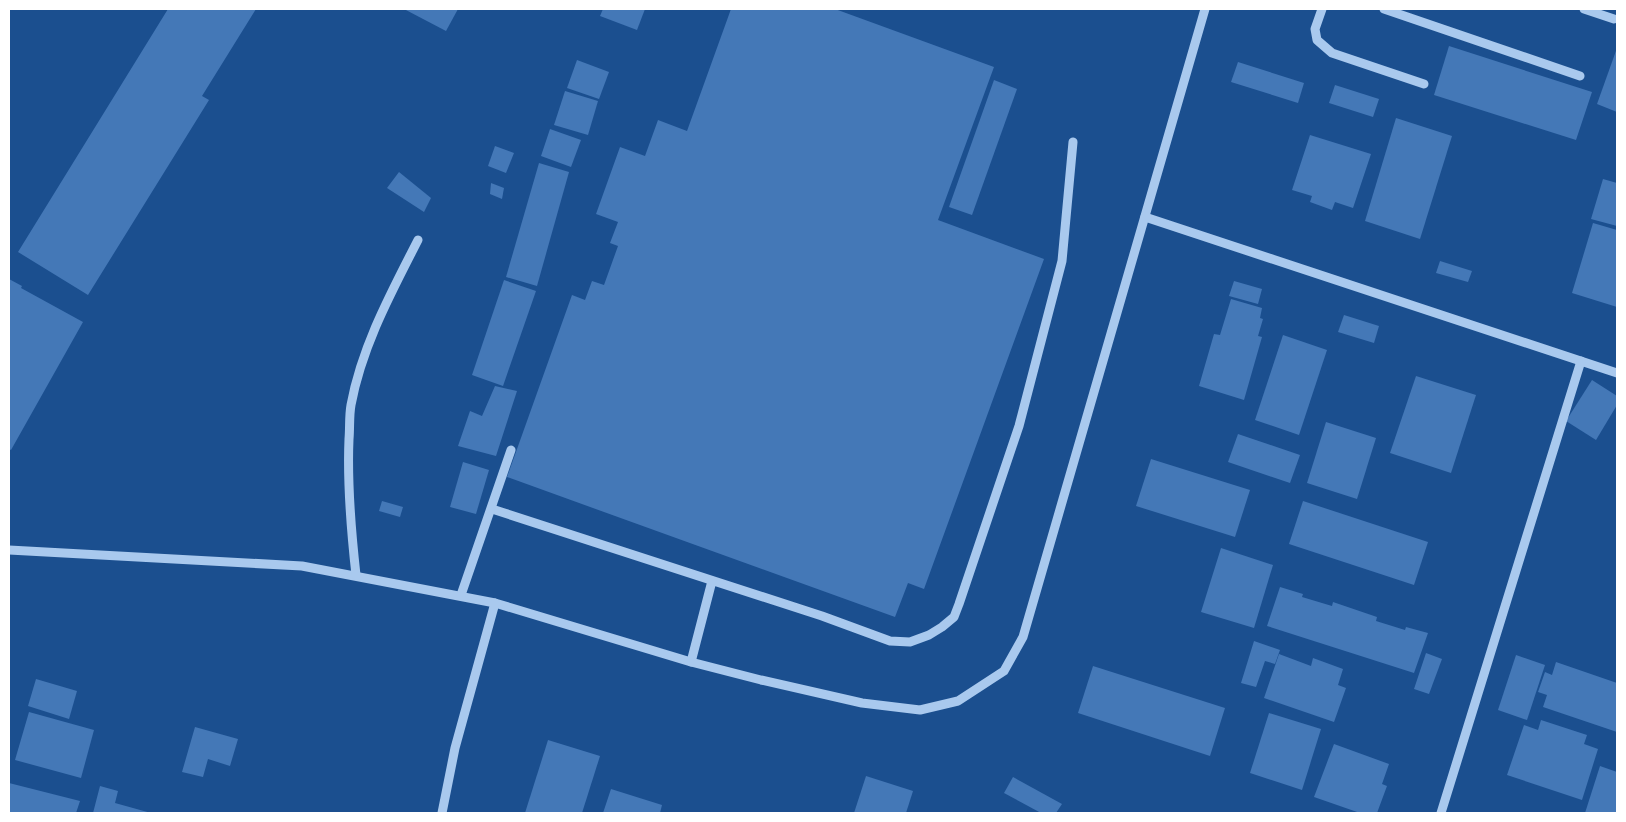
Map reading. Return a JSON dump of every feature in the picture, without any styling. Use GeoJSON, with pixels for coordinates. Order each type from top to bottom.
{"type":"FeatureCollection","features":[{"type":"Feature","properties":{"kind":"street"},"geometry":{"type":"LineString","coordinates":[[9,550],[302,566],[495,603],[691,662],[862,703],[920,710],[958,701],[1004,671],[1023,637],[1205,9]]}},
{"type":"Feature","properties":{"kind":"street"},"geometry":{"type":"LineString","coordinates":[[1322,9],[1315,29],[1317,40],[1332,53],[1424,84]]}},
{"type":"Feature","properties":{"kind":"street"},"geometry":{"type":"LineString","coordinates":[[1384,9],[1580,76]]}},
{"type":"Feature","properties":{"kind":"street"},"geometry":{"type":"LineString","coordinates":[[1584,9],[1614,19]]}},
{"type":"Feature","properties":{"kind":"street"},"geometry":{"type":"LineString","coordinates":[[492,509],[822,616],[890,641],[910,642],[942,628],[954,617],[1019,426],[1062,262],[1073,142]]}},
{"type":"Feature","properties":{"kind":"street"},"geometry":{"type":"LineString","coordinates":[[1145,217],[1617,373]]}},
{"type":"Feature","properties":{"kind":"street"},"geometry":{"type":"LineString","coordinates":[[356,576],[350,521],[349,453],[351,406],[363,358],[389,295],[418,240]]}},
{"type":"Feature","properties":{"kind":"street"},"geometry":{"type":"LineString","coordinates":[[1442,813],[1581,360]]}},
{"type":"Feature","properties":{"kind":"street"},"geometry":{"type":"LineString","coordinates":[[461,596],[511,450]]}},
{"type":"Feature","properties":{"kind":"street"},"geometry":{"type":"LineString","coordinates":[[691,662],[712,581]]}},
{"type":"Feature","properties":{"kind":"street"},"geometry":{"type":"LineString","coordinates":[[442,813],[455,748],[495,603]]}},
{"type":"Feature","properties":{"kind":"building"},"geometry":{"type":"Polygon","coordinates":[[[168,9],[256,9],[202,96],[209,100],[88,295],[18,252],[168,9]]]}},
{"type":"Feature","properties":{"kind":"building"},"geometry":{"type":"Polygon","coordinates":[[[404,9],[458,9],[446,31],[404,9]]]}},
{"type":"Feature","properties":{"kind":"building"},"geometry":{"type":"Polygon","coordinates":[[[603,9],[645,9],[637,30],[600,16],[603,9]]]}},
{"type":"Feature","properties":{"kind":"building"},"geometry":{"type":"Polygon","coordinates":[[[731,9],[835,9],[994,67],[938,220],[1044,259],[924,589],[908,583],[895,617],[507,477],[572,295],[585,300],[592,281],[604,285],[618,246],[610,243],[618,222],[596,214],[620,147],[645,156],[658,120],[687,131],[731,9]]]}},
{"type":"Feature","properties":{"kind":"building"},"geometry":{"type":"Polygon","coordinates":[[[1449,46],[1592,92],[1576,140],[1434,95],[1449,46]]]}},
{"type":"Feature","properties":{"kind":"building"},"geometry":{"type":"Polygon","coordinates":[[[1617,48],[1617,112],[1597,104],[1617,48]]]}},
{"type":"Feature","properties":{"kind":"building"},"geometry":{"type":"Polygon","coordinates":[[[577,60],[609,72],[599,99],[567,88],[577,60]]]}},
{"type":"Feature","properties":{"kind":"building"},"geometry":{"type":"Polygon","coordinates":[[[1238,62],[1304,83],[1298,103],[1231,82],[1238,62]]]}},
{"type":"Feature","properties":{"kind":"building"},"geometry":{"type":"Polygon","coordinates":[[[994,80],[1017,89],[972,215],[949,207],[994,80]]]}},
{"type":"Feature","properties":{"kind":"building"},"geometry":{"type":"Polygon","coordinates":[[[1335,85],[1379,99],[1373,117],[1329,103],[1335,85]]]}},
{"type":"Feature","properties":{"kind":"building"},"geometry":{"type":"Polygon","coordinates":[[[565,91],[598,101],[588,135],[554,125],[565,91]]]}},
{"type":"Feature","properties":{"kind":"building"},"geometry":{"type":"Polygon","coordinates":[[[1396,118],[1452,136],[1420,239],[1365,221],[1396,118]]]}},
{"type":"Feature","properties":{"kind":"building"},"geometry":{"type":"Polygon","coordinates":[[[550,129],[581,140],[571,167],[541,156],[550,129]]]}},
{"type":"Feature","properties":{"kind":"building"},"geometry":{"type":"Polygon","coordinates":[[[1310,135],[1371,154],[1353,208],[1335,202],[1332,210],[1310,202],[1312,196],[1292,190],[1310,135]]]}},
{"type":"Feature","properties":{"kind":"building"},"geometry":{"type":"Polygon","coordinates":[[[495,146],[514,153],[506,173],[488,166],[495,146]]]}},
{"type":"Feature","properties":{"kind":"building"},"geometry":{"type":"Polygon","coordinates":[[[539,163],[569,172],[537,286],[506,277],[539,163]]]}},
{"type":"Feature","properties":{"kind":"building"},"geometry":{"type":"Polygon","coordinates":[[[399,172],[431,198],[424,212],[387,188],[399,172]]]}},
{"type":"Feature","properties":{"kind":"building"},"geometry":{"type":"Polygon","coordinates":[[[1603,179],[1617,183],[1617,226],[1591,219],[1603,179]]]}},
{"type":"Feature","properties":{"kind":"building"},"geometry":{"type":"Polygon","coordinates":[[[491,183],[504,188],[502,199],[490,194],[491,183]]]}},
{"type":"Feature","properties":{"kind":"building"},"geometry":{"type":"Polygon","coordinates":[[[1593,223],[1617,230],[1617,307],[1572,293],[1593,223]]]}},
{"type":"Feature","properties":{"kind":"building"},"geometry":{"type":"Polygon","coordinates":[[[1440,261],[1472,271],[1468,282],[1436,273],[1440,261]]]}},
{"type":"Feature","properties":{"kind":"building"},"geometry":{"type":"Polygon","coordinates":[[[9,279],[22,286],[21,288],[83,322],[11,450],[9,449],[9,279]]]}},
{"type":"Feature","properties":{"kind":"building"},"geometry":{"type":"Polygon","coordinates":[[[504,280],[536,291],[503,386],[472,375],[504,280]]]}},
{"type":"Feature","properties":{"kind":"building"},"geometry":{"type":"Polygon","coordinates":[[[1234,281],[1262,289],[1258,304],[1229,296],[1234,281]]]}},
{"type":"Feature","properties":{"kind":"building"},"geometry":{"type":"Polygon","coordinates":[[[1231,299],[1262,308],[1260,318],[1263,319],[1258,336],[1262,337],[1244,400],[1199,386],[1214,334],[1220,335],[1231,299]]]}},
{"type":"Feature","properties":{"kind":"building"},"geometry":{"type":"Polygon","coordinates":[[[1344,315],[1379,326],[1374,343],[1338,332],[1344,315]]]}},
{"type":"Feature","properties":{"kind":"building"},"geometry":{"type":"Polygon","coordinates":[[[1283,335],[1327,350],[1299,435],[1255,420],[1283,335]]]}},
{"type":"Feature","properties":{"kind":"building"},"geometry":{"type":"Polygon","coordinates":[[[1416,376],[1476,395],[1451,473],[1390,453],[1416,376]]]}},
{"type":"Feature","properties":{"kind":"building"},"geometry":{"type":"Polygon","coordinates":[[[1592,380],[1617,396],[1617,405],[1596,440],[1566,421],[1592,380]]]}},
{"type":"Feature","properties":{"kind":"building"},"geometry":{"type":"Polygon","coordinates":[[[495,386],[517,391],[496,456],[458,446],[470,411],[482,416],[495,386]]]}},
{"type":"Feature","properties":{"kind":"building"},"geometry":{"type":"Polygon","coordinates":[[[1326,422],[1376,438],[1357,499],[1307,483],[1326,422]]]}},
{"type":"Feature","properties":{"kind":"building"},"geometry":{"type":"Polygon","coordinates":[[[1238,434],[1300,455],[1290,483],[1228,462],[1238,434]]]}},
{"type":"Feature","properties":{"kind":"building"},"geometry":{"type":"Polygon","coordinates":[[[1151,459],[1250,490],[1235,537],[1136,506],[1151,459]]]}},
{"type":"Feature","properties":{"kind":"building"},"geometry":{"type":"Polygon","coordinates":[[[463,462],[489,470],[476,514],[450,507],[463,462]]]}},
{"type":"Feature","properties":{"kind":"building"},"geometry":{"type":"Polygon","coordinates":[[[382,501],[403,507],[400,517],[379,511],[382,501]]]}},
{"type":"Feature","properties":{"kind":"building"},"geometry":{"type":"Polygon","coordinates":[[[1303,501],[1428,542],[1414,585],[1289,544],[1303,501]]]}},
{"type":"Feature","properties":{"kind":"building"},"geometry":{"type":"Polygon","coordinates":[[[1221,548],[1273,565],[1254,628],[1201,612],[1221,548]]]}},
{"type":"Feature","properties":{"kind":"building"},"geometry":{"type":"Polygon","coordinates":[[[1280,587],[1303,594],[1302,597],[1332,606],[1333,602],[1377,617],[1376,621],[1405,630],[1406,627],[1428,633],[1414,673],[1267,626],[1280,587]]]}},
{"type":"Feature","properties":{"kind":"building"},"geometry":{"type":"Polygon","coordinates":[[[1254,641],[1280,650],[1275,664],[1265,661],[1256,687],[1241,683],[1254,641]]]}},
{"type":"Feature","properties":{"kind":"building"},"geometry":{"type":"Polygon","coordinates":[[[1426,653],[1442,659],[1429,694],[1414,689],[1426,653]]]}},
{"type":"Feature","properties":{"kind":"building"},"geometry":{"type":"Polygon","coordinates":[[[1279,654],[1311,666],[1313,658],[1343,669],[1338,685],[1346,688],[1334,722],[1264,698],[1279,654]]]}},
{"type":"Feature","properties":{"kind":"building"},"geometry":{"type":"Polygon","coordinates":[[[1516,655],[1545,665],[1527,720],[1498,710],[1516,655]]]}},
{"type":"Feature","properties":{"kind":"building"},"geometry":{"type":"Polygon","coordinates":[[[1556,662],[1617,683],[1617,732],[1543,707],[1547,695],[1538,692],[1545,672],[1552,675],[1556,662]]]}},
{"type":"Feature","properties":{"kind":"building"},"geometry":{"type":"Polygon","coordinates":[[[1093,666],[1225,708],[1210,756],[1078,713],[1093,666]]]}},
{"type":"Feature","properties":{"kind":"building"},"geometry":{"type":"Polygon","coordinates":[[[36,679],[77,691],[69,719],[28,706],[36,679]]]}},
{"type":"Feature","properties":{"kind":"building"},"geometry":{"type":"Polygon","coordinates":[[[29,712],[94,730],[81,778],[15,760],[29,712]]]}},
{"type":"Feature","properties":{"kind":"building"},"geometry":{"type":"Polygon","coordinates":[[[1269,713],[1321,729],[1302,790],[1250,773],[1269,713]]]}},
{"type":"Feature","properties":{"kind":"building"},"geometry":{"type":"Polygon","coordinates":[[[1541,720],[1587,735],[1584,744],[1598,749],[1582,800],[1507,775],[1524,725],[1538,730],[1541,720]]]}},
{"type":"Feature","properties":{"kind":"building"},"geometry":{"type":"Polygon","coordinates":[[[195,727],[238,739],[230,766],[208,759],[203,777],[182,772],[195,727]]]}},
{"type":"Feature","properties":{"kind":"building"},"geometry":{"type":"Polygon","coordinates":[[[548,740],[600,756],[582,813],[525,813],[548,740]]]}},
{"type":"Feature","properties":{"kind":"building"},"geometry":{"type":"Polygon","coordinates":[[[1334,744],[1389,764],[1382,784],[1387,786],[1377,813],[1360,813],[1314,797],[1334,744]]]}},
{"type":"Feature","properties":{"kind":"building"},"geometry":{"type":"Polygon","coordinates":[[[1600,766],[1617,772],[1617,813],[1585,813],[1600,766]]]}},
{"type":"Feature","properties":{"kind":"building"},"geometry":{"type":"Polygon","coordinates":[[[866,776],[913,791],[906,813],[854,813],[866,776]]]}},
{"type":"Feature","properties":{"kind":"building"},"geometry":{"type":"Polygon","coordinates":[[[1013,777],[1062,804],[1056,813],[1041,813],[1004,793],[1013,777]]]}},
{"type":"Feature","properties":{"kind":"building"},"geometry":{"type":"Polygon","coordinates":[[[9,783],[80,801],[76,813],[9,813],[9,783]]]}},
{"type":"Feature","properties":{"kind":"building"},"geometry":{"type":"Polygon","coordinates":[[[100,786],[118,791],[115,803],[151,813],[93,813],[100,786]]]}},
{"type":"Feature","properties":{"kind":"building"},"geometry":{"type":"Polygon","coordinates":[[[611,789],[662,805],[660,813],[603,813],[611,789]]]}}]}
